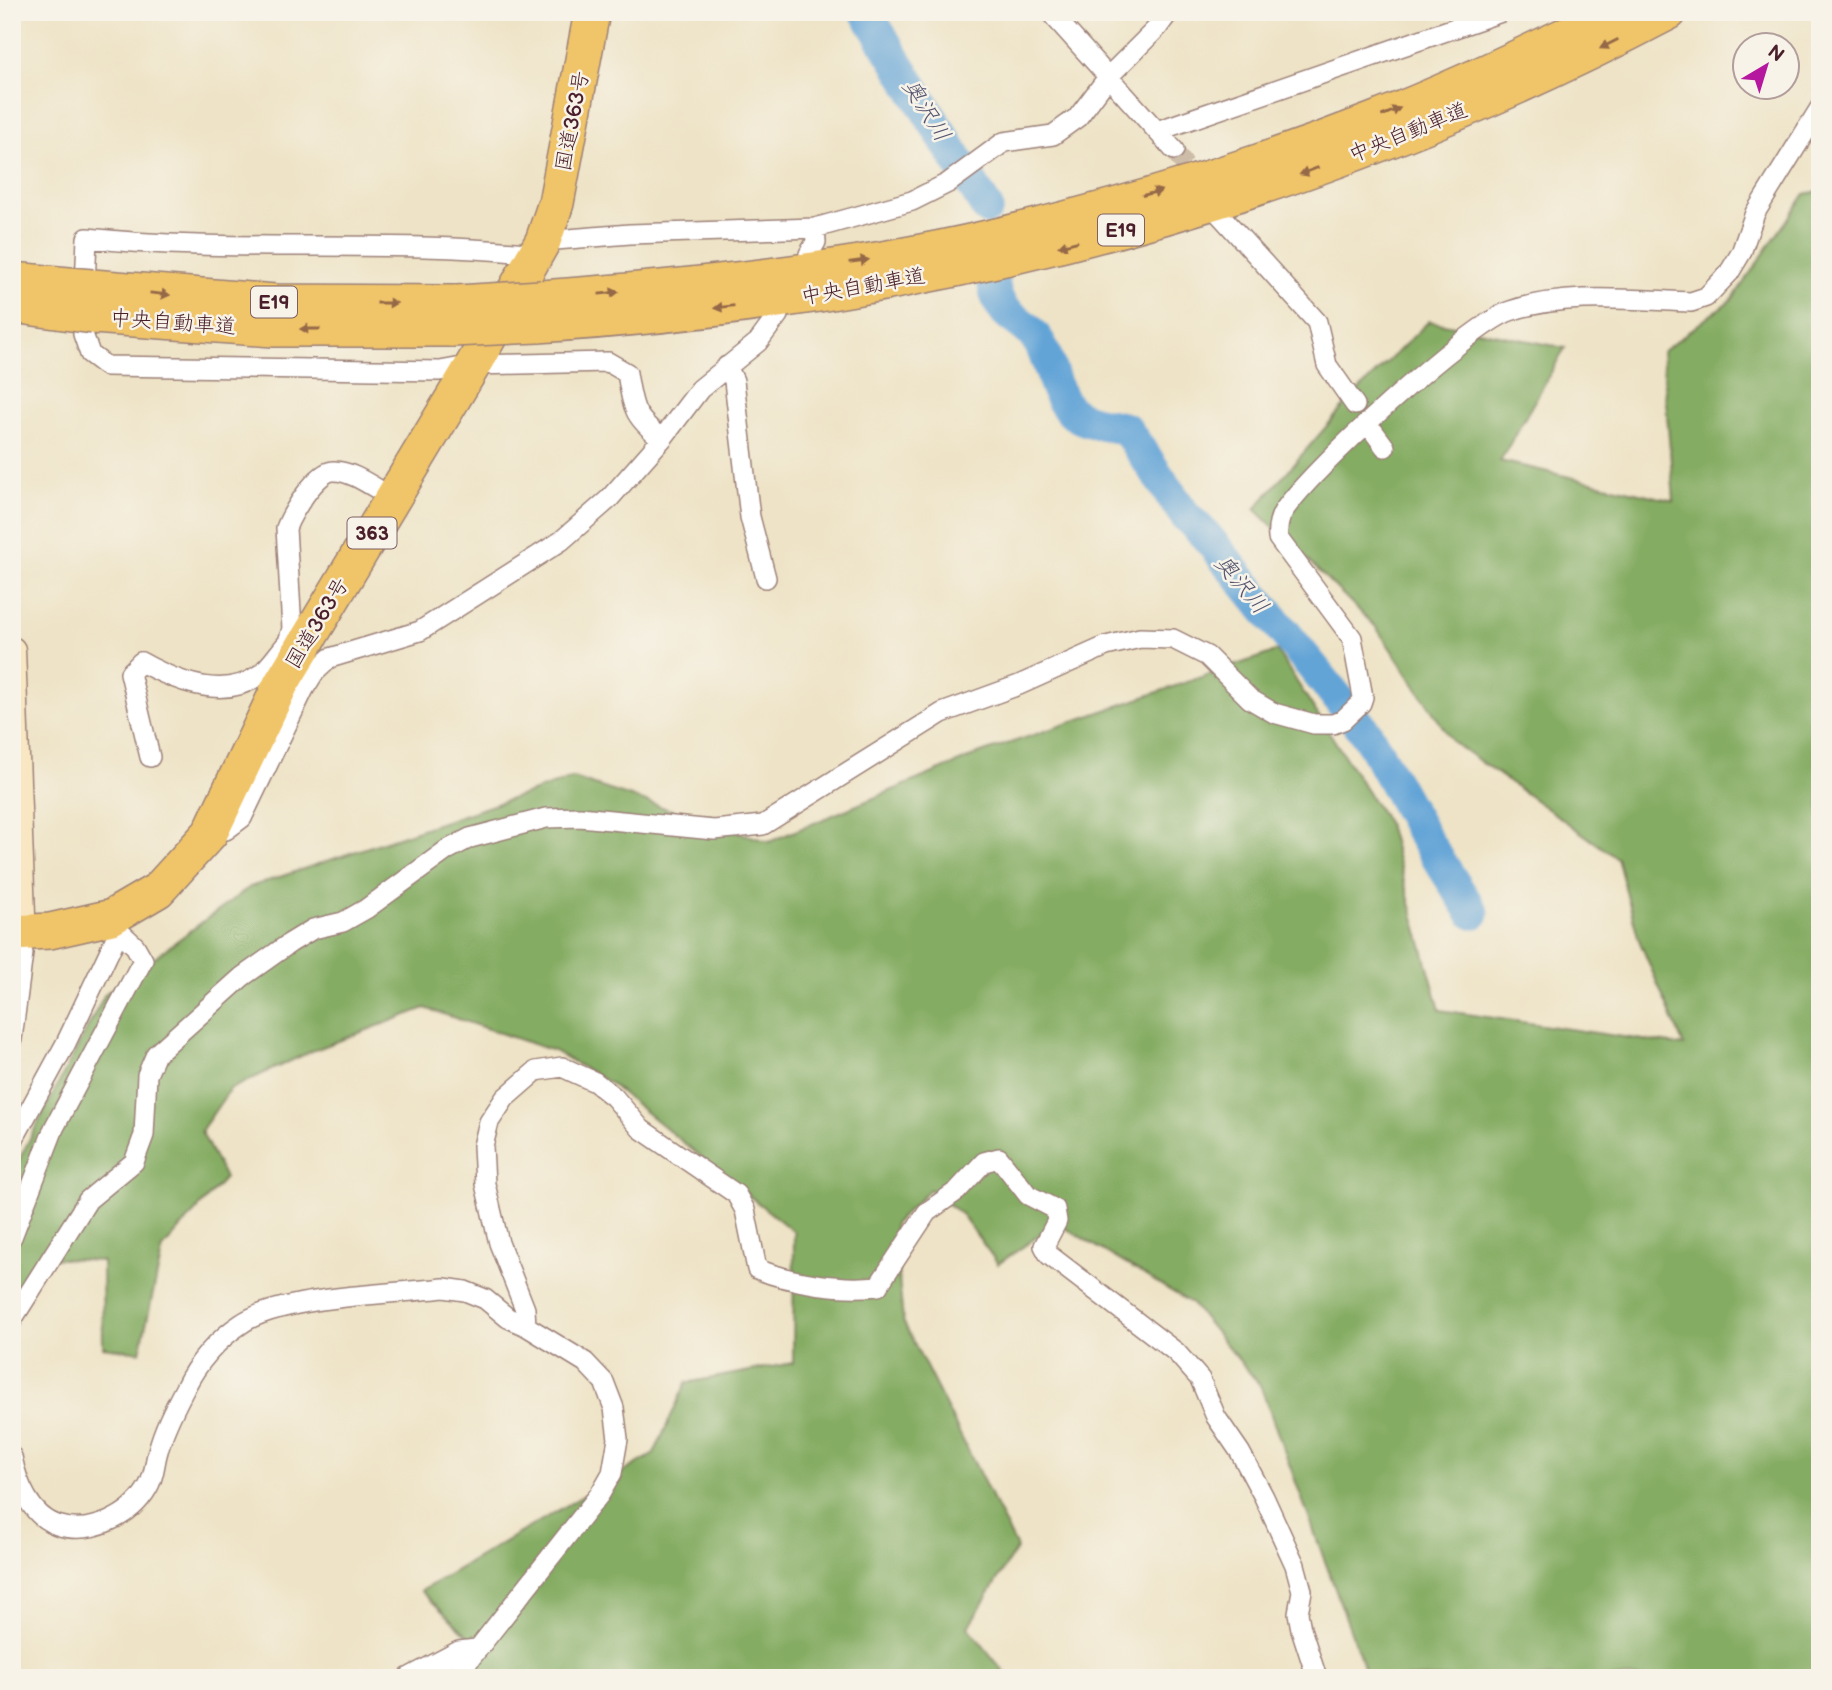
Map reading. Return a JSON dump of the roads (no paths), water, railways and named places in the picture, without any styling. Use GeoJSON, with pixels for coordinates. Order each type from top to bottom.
{"type":"FeatureCollection","features":[{"type":"Feature","properties":{"kind":"highway","name":"国道363号"},"geometry":{"type":"LineString","coordinates":[[19,933],[115,924],[158,890],[210,833],[281,684],[294,646],[393,498],[474,365],[540,248],[556,203],[592,12]]}},
{"type":"Feature","properties":{"kind":"highway","name":"中央自動車道"},"geometry":{"type":"LineString","coordinates":[[540,311],[878,258],[1006,233],[1166,190],[1374,120],[1615,12]]}},
{"type":"Feature","properties":{"kind":"highway","name":"中央自動車道"},"geometry":{"type":"LineString","coordinates":[[12,305],[275,302],[454,316],[540,311],[699,311],[881,284],[1001,261],[1173,217],[1301,175],[1447,118],[1606,46],[1669,12]]}},
{"type":"Feature","properties":{"kind":"highway","name":"中央自動車道"},"geometry":{"type":"LineString","coordinates":[[12,280],[93,302]]}},
{"type":"Feature","properties":{"kind":"street"},"geometry":{"type":"LineString","coordinates":[[1050,12],[1174,149]]}},
{"type":"Feature","properties":{"kind":"street"},"geometry":{"type":"LineString","coordinates":[[662,439],[639,421],[633,410],[627,373],[608,362],[474,365],[439,371],[106,366],[90,355],[83,334],[87,238],[155,246],[400,244],[540,248],[630,234],[814,228],[912,201],[948,183],[1004,142],[1053,135],[1078,117],[1109,76],[1158,27],[1168,12]]}},
{"type":"Feature","properties":{"kind":"street"},"geometry":{"type":"LineString","coordinates":[[1157,131],[1501,12]]}},
{"type":"Feature","properties":{"kind":"street"},"geometry":{"type":"LineString","coordinates":[[12,1320],[88,1200],[134,1163],[144,1136],[147,1075],[156,1054],[242,977],[290,943],[313,929],[343,922],[366,909],[447,850],[470,838],[546,818],[580,817],[714,830],[763,825],[942,713],[1019,685],[1106,646],[1140,638],[1172,639],[1207,656],[1250,699],[1274,713],[1314,724],[1333,724],[1343,720],[1361,703],[1363,696],[1352,638],[1278,538],[1277,525],[1292,500],[1368,424],[1471,335],[1506,312],[1547,303],[1691,302],[1706,298],[1729,274],[1741,253],[1755,213],[1820,108]]}},
{"type":"Feature","properties":{"kind":"street"},"geometry":{"type":"LineString","coordinates":[[1212,206],[1317,322],[1327,365],[1354,405]]}},
{"type":"Feature","properties":{"kind":"street"},"geometry":{"type":"LineString","coordinates":[[809,254],[816,242],[814,228]]}},
{"type":"Feature","properties":{"kind":"street"},"geometry":{"type":"LineString","coordinates":[[210,833],[226,830],[242,818],[304,689],[314,673],[330,658],[419,631],[561,541],[609,499],[662,439],[700,389],[758,342],[778,315]]}},
{"type":"Feature","properties":{"kind":"street"},"geometry":{"type":"LineString","coordinates":[[727,366],[734,381],[750,517],[766,578]]}},
{"type":"Feature","properties":{"kind":"street"},"geometry":{"type":"LineString","coordinates":[[1368,424],[1385,447]]}},
{"type":"Feature","properties":{"kind":"street"},"geometry":{"type":"LineString","coordinates":[[150,757],[130,673],[141,662],[168,677],[188,683],[235,687],[260,675],[294,646],[286,528],[291,514],[319,478],[333,471],[393,498]]}},
{"type":"Feature","properties":{"kind":"street"},"geometry":{"type":"LineString","coordinates":[[12,650],[19,933],[12,1038]]}},
{"type":"Feature","properties":{"kind":"street"},"geometry":{"type":"LineString","coordinates":[[12,1142],[66,1043],[115,924],[135,946],[143,960],[54,1128],[12,1237]]}},
{"type":"Feature","properties":{"kind":"street"},"geometry":{"type":"LineString","coordinates":[[526,1326],[525,1309],[499,1243],[485,1184],[483,1146],[489,1122],[505,1098],[536,1071],[562,1067],[595,1082],[614,1097],[641,1129],[736,1194],[745,1210],[757,1269],[774,1275],[860,1288],[878,1286],[927,1212],[957,1191],[984,1162],[999,1158],[1028,1195],[1055,1209],[1057,1221],[1044,1246],[1049,1255],[1176,1352],[1200,1379],[1216,1417],[1240,1452],[1264,1497],[1295,1565],[1302,1591],[1298,1613],[1301,1629],[1317,1678]]}},
{"type":"Feature","properties":{"kind":"street"},"geometry":{"type":"LineString","coordinates":[[12,1457],[26,1497],[48,1522],[71,1529],[99,1525],[119,1517],[140,1498],[154,1473],[158,1450],[166,1430],[196,1370],[218,1343],[241,1323],[256,1316],[316,1302],[444,1288],[465,1291],[485,1299],[508,1318],[585,1362],[604,1382],[614,1408],[617,1455],[600,1494],[455,1678]]}},
{"type":"Feature","properties":{"kind":"street"},"geometry":{"type":"LineString","coordinates":[[408,1678],[459,1651],[476,1649]]}},
{"type":"Feature","properties":{"kind":"waterway","name":"奥沢川"},"geometry":{"type":"LineString","coordinates":[[866,12],[987,208]]}},
{"type":"Feature","properties":{"kind":"waterway","name":"奥沢川"},"geometry":{"type":"LineString","coordinates":[[994,286],[997,298],[1007,313],[1026,327],[1039,342],[1067,407],[1086,420],[1126,429],[1185,515],[1207,537],[1367,734],[1426,840],[1473,913]]}},
{"type":"Feature","properties":{"kind":"tunnel"},"geometry":{"type":"LineString","coordinates":[[1174,150],[1199,186]]}}]}
